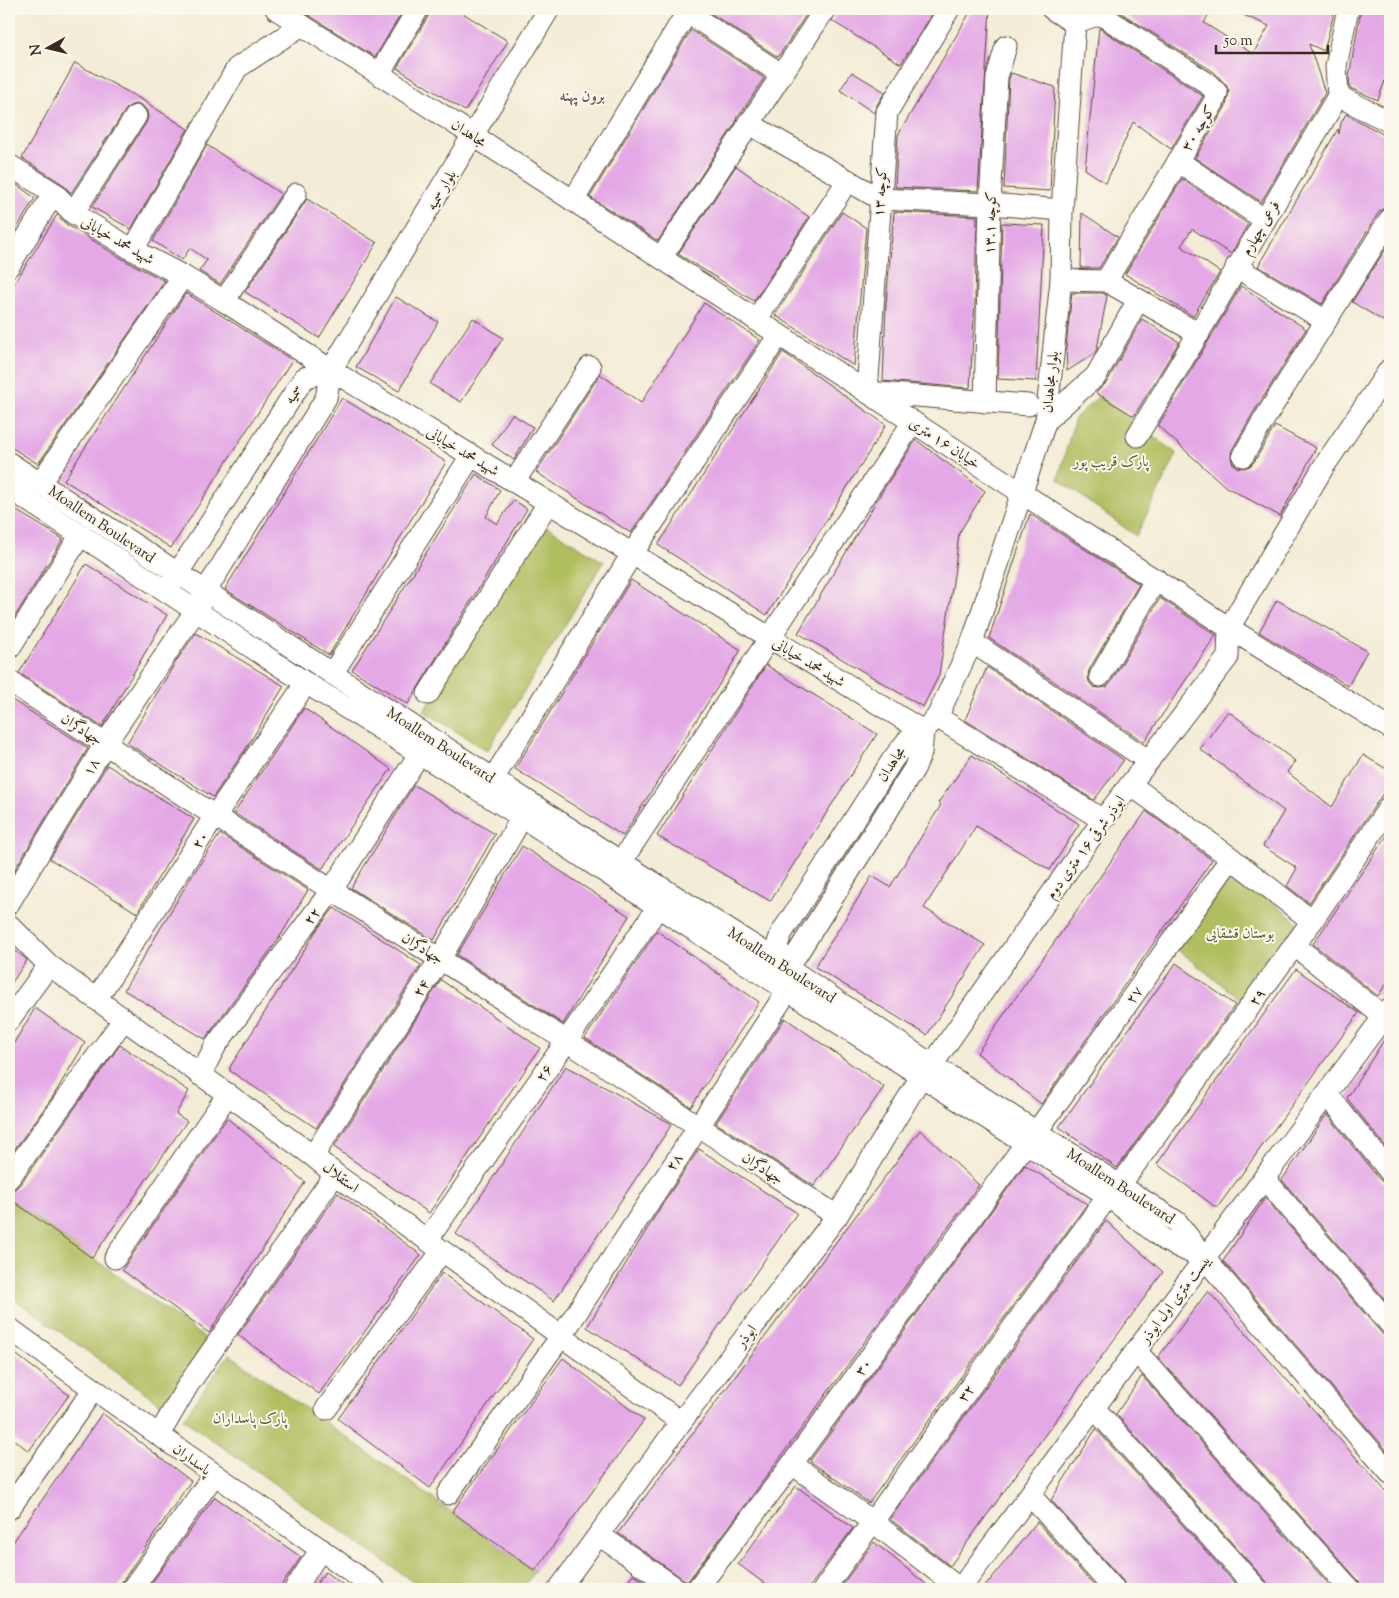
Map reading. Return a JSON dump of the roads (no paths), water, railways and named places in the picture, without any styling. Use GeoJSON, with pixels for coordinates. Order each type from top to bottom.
{"type":"FeatureCollection","features":[{"type":"Feature","properties":{"kind":"street","name":"مجاهدان"},"geometry":{"type":"LineString","coordinates":[[278,9],[661,258]]}},
{"type":"Feature","properties":{"kind":"street"},"geometry":{"type":"LineString","coordinates":[[379,74],[418,9]]}},
{"type":"Feature","properties":{"kind":"street","name":"بلوار سمیه"},"geometry":{"type":"LineString","coordinates":[[331,370],[549,9]]}},
{"type":"Feature","properties":{"kind":"street"},"geometry":{"type":"LineString","coordinates":[[661,258],[748,123],[825,9]]}},
{"type":"Feature","properties":{"kind":"street","name":"کوچه ۱۳"},"geometry":{"type":"LineString","coordinates":[[867,392],[887,112],[949,9]]}},
{"type":"Feature","properties":{"kind":"street"},"geometry":{"type":"LineString","coordinates":[[1052,9],[1075,16]]}},
{"type":"Feature","properties":{"kind":"street"},"geometry":{"type":"LineString","coordinates":[[1348,9],[1336,66],[1338,96],[1390,122]]}},
{"type":"Feature","properties":{"kind":"street"},"geometry":{"type":"LineString","coordinates":[[573,201],[686,10],[781,74]]}},
{"type":"Feature","properties":{"kind":"street","name":"کوچه ۳۰"},"geometry":{"type":"LineString","coordinates":[[1075,16],[1100,14],[1207,83],[1216,93],[1214,102],[1106,281]]}},
{"type":"Feature","properties":{"kind":"street","name":"بلوار مجاهدان"},"geometry":{"type":"LineString","coordinates":[[930,724],[972,642],[1046,420],[1061,280],[1062,210],[1075,16]]}},
{"type":"Feature","properties":{"kind":"street"},"geometry":{"type":"LineString","coordinates":[[133,250],[237,68],[302,25]]}},
{"type":"Feature","properties":{"kind":"street","name":"کوچه ۱۳.۱"},"geometry":{"type":"LineString","coordinates":[[986,402],[990,204],[997,77],[1006,46]]}},
{"type":"Feature","properties":{"kind":"street","name":"فرعی چهارم"},"geometry":{"type":"LineString","coordinates":[[1137,436],[1338,96]]}},
{"type":"Feature","properties":{"kind":"street"},"geometry":{"type":"LineString","coordinates":[[73,213],[136,116]]}},
{"type":"Feature","properties":{"kind":"street"},"geometry":{"type":"LineString","coordinates":[[748,123],[880,198],[1062,210]]}},
{"type":"Feature","properties":{"kind":"street"},"geometry":{"type":"LineString","coordinates":[[1178,161],[1264,220]]}},
{"type":"Feature","properties":{"kind":"street","name":"شهید محمد خیابانی"},"geometry":{"type":"LineString","coordinates":[[9,165],[54,193],[73,213],[133,250],[183,276],[224,301],[331,370],[769,638],[930,724]]}},
{"type":"Feature","properties":{"kind":"street"},"geometry":{"type":"LineString","coordinates":[[756,320],[848,180]]}},
{"type":"Feature","properties":{"kind":"street"},"geometry":{"type":"LineString","coordinates":[[9,266],[54,193]]}},
{"type":"Feature","properties":{"kind":"street"},"geometry":{"type":"LineString","coordinates":[[224,301],[296,194]]}},
{"type":"Feature","properties":{"kind":"street"},"geometry":{"type":"LineString","coordinates":[[1243,456],[1390,219]]}},
{"type":"Feature","properties":{"kind":"street","name":"خیابان ۱۶ متری"},"geometry":{"type":"LineString","coordinates":[[661,258],[1229,628],[1390,728]]}},
{"type":"Feature","properties":{"kind":"street"},"geometry":{"type":"LineString","coordinates":[[1236,267],[1326,321]]}},
{"type":"Feature","properties":{"kind":"street"},"geometry":{"type":"LineString","coordinates":[[40,483],[183,276]]}},
{"type":"Feature","properties":{"kind":"street"},"geometry":{"type":"LineString","coordinates":[[1061,280],[1106,281],[1199,334]]}},
{"type":"Feature","properties":{"kind":"street"},"geometry":{"type":"LineString","coordinates":[[1046,420],[1096,376],[1138,300]]}},
{"type":"Feature","properties":{"kind":"street"},"geometry":{"type":"LineString","coordinates":[[493,779],[632,554],[779,335]]}},
{"type":"Feature","properties":{"kind":"street"},"geometry":{"type":"LineString","coordinates":[[514,482],[590,367]]}},
{"type":"Feature","properties":{"kind":"street"},"geometry":{"type":"LineString","coordinates":[[1229,628],[1324,466],[1390,369]]}},
{"type":"Feature","properties":{"kind":"street","name":"سمیه"},"geometry":{"type":"LineString","coordinates":[[171,582],[304,378],[331,370],[326,398],[200,601]]}},
{"type":"Feature","properties":{"kind":"street"},"geometry":{"type":"LineString","coordinates":[[867,392],[1028,405]]}},
{"type":"Feature","properties":{"kind":"street"},"geometry":{"type":"LineString","coordinates":[[622,862],[913,422]]}},
{"type":"Feature","properties":{"kind":"street"},"geometry":{"type":"LineString","coordinates":[[332,674],[471,456]]}},
{"type":"Feature","properties":{"kind":"street","name":"Moallem Boulevard"},"geometry":{"type":"LineString","coordinates":[[9,463],[40,483],[171,582],[200,601],[332,674],[522,817],[658,907],[776,971],[788,990],[927,1070]]}},
{"type":"Feature","properties":{"kind":"street","name":"Moallem Boulevard"},"geometry":{"type":"LineString","coordinates":[[9,488],[80,536],[171,582]]}},
{"type":"Feature","properties":{"kind":"street"},"geometry":{"type":"LineString","coordinates":[[428,694],[548,503]]}},
{"type":"Feature","properties":{"kind":"street"},"geometry":{"type":"LineString","coordinates":[[9,649],[80,536]]}},
{"type":"Feature","properties":{"kind":"street"},"geometry":{"type":"LineString","coordinates":[[1100,676],[1156,579]]}},
{"type":"Feature","properties":{"kind":"street","name":"Moallem Boulevard"},"geometry":{"type":"LineString","coordinates":[[200,601],[306,683],[420,754],[462,770],[493,779],[622,862],[776,971],[1114,1191],[1166,1241],[1205,1259]]}},
{"type":"Feature","properties":{"kind":"street","name":"۱۸"},"geometry":{"type":"LineString","coordinates":[[9,903],[105,744],[200,601]]}},
{"type":"Feature","properties":{"kind":"street","name":"ابوذر شرقی ۱۶ متری دوم"},"geometry":{"type":"LineString","coordinates":[[927,1070],[1103,820],[1228,657],[1229,628]]}},
{"type":"Feature","properties":{"kind":"street"},"geometry":{"type":"LineString","coordinates":[[972,642],[1149,761]]}},
{"type":"Feature","properties":{"kind":"street","name":"جهادگران"},"geometry":{"type":"LineString","coordinates":[[9,680],[215,816],[440,959],[836,1216]]}},
{"type":"Feature","properties":{"kind":"street","name":"۲۰"},"geometry":{"type":"LineString","coordinates":[[97,998],[215,816],[306,683]]}},
{"type":"Feature","properties":{"kind":"street"},"geometry":{"type":"LineString","coordinates":[[930,724],[1103,820]]}},
{"type":"Feature","properties":{"kind":"street","name":"مجاهدان"},"geometry":{"type":"LineString","coordinates":[[776,971],[777,946],[781,934],[893,759],[907,741],[930,724]]}},
{"type":"Feature","properties":{"kind":"street","name":"۲۲"},"geometry":{"type":"LineString","coordinates":[[200,1075],[216,1045],[331,890],[420,754]]}},
{"type":"Feature","properties":{"kind":"street"},"geometry":{"type":"LineString","coordinates":[[1130,785],[1232,858],[1312,921]]}},
{"type":"Feature","properties":{"kind":"street","name":"۲۹"},"geometry":{"type":"LineString","coordinates":[[1114,1191],[1312,921],[1390,806]]}},
{"type":"Feature","properties":{"kind":"street","name":"۲۴"},"geometry":{"type":"LineString","coordinates":[[313,1156],[440,959],[522,817]]}},
{"type":"Feature","properties":{"kind":"street","name":"۲۷"},"geometry":{"type":"LineString","coordinates":[[1031,1137],[1232,858]]}},
{"type":"Feature","properties":{"kind":"street","name":"۲۶"},"geometry":{"type":"LineString","coordinates":[[435,1245],[566,1042],[658,907]]}},
{"type":"Feature","properties":{"kind":"street","name":"استقلال"},"geometry":{"type":"LineString","coordinates":[[9,924],[49,965],[97,998],[335,1174],[681,1422]]}},
{"type":"Feature","properties":{"kind":"street"},"geometry":{"type":"LineString","coordinates":[[1294,945],[1388,1017]]}},
{"type":"Feature","properties":{"kind":"street"},"geometry":{"type":"LineString","coordinates":[[9,1020],[49,965]]}},
{"type":"Feature","properties":{"kind":"street","name":"۲۸"},"geometry":{"type":"LineString","coordinates":[[562,1335],[788,990]]}},
{"type":"Feature","properties":{"kind":"street","name":"بیست متری اول ابوذر"},"geometry":{"type":"LineString","coordinates":[[960,1589],[1264,1178],[1388,1017]]}},
{"type":"Feature","properties":{"kind":"street"},"geometry":{"type":"LineString","coordinates":[[9,1178],[124,1019]]}},
{"type":"Feature","properties":{"kind":"street","name":"ابوذر"},"geometry":{"type":"LineString","coordinates":[[559,1589],[681,1422],[836,1216],[927,1070]]}},
{"type":"Feature","properties":{"kind":"street"},"geometry":{"type":"LineString","coordinates":[[115,1258],[228,1094]]}},
{"type":"Feature","properties":{"kind":"street"},"geometry":{"type":"LineString","coordinates":[[1327,1094],[1390,1172]]}},
{"type":"Feature","properties":{"kind":"street","name":"۳۰"},"geometry":{"type":"LineString","coordinates":[[697,1589],[792,1464],[1031,1137]]}},
{"type":"Feature","properties":{"kind":"street"},"geometry":{"type":"LineString","coordinates":[[159,1435],[188,1384],[335,1174]]}},
{"type":"Feature","properties":{"kind":"street"},"geometry":{"type":"LineString","coordinates":[[1264,1178],[1390,1324]]}},
{"type":"Feature","properties":{"kind":"street","name":"۳۲"},"geometry":{"type":"LineString","coordinates":[[824,1589],[1114,1191]]}},
{"type":"Feature","properties":{"kind":"street"},"geometry":{"type":"LineString","coordinates":[[326,1409],[435,1245]]}},
{"type":"Feature","properties":{"kind":"street"},"geometry":{"type":"LineString","coordinates":[[1205,1259],[1390,1472]]}},
{"type":"Feature","properties":{"kind":"street","name":"پاسداران"},"geometry":{"type":"LineString","coordinates":[[9,1328],[93,1390],[375,1589]]}},
{"type":"Feature","properties":{"kind":"street"},"geometry":{"type":"LineString","coordinates":[[448,1494],[562,1335]]}},
{"type":"Feature","properties":{"kind":"street"},"geometry":{"type":"LineString","coordinates":[[1136,1351],[1350,1589]]}},
{"type":"Feature","properties":{"kind":"street"},"geometry":{"type":"LineString","coordinates":[[9,1509],[93,1390]]}},
{"type":"Feature","properties":{"kind":"street"},"geometry":{"type":"LineString","coordinates":[[1094,1408],[1257,1589]]}},
{"type":"Feature","properties":{"kind":"street"},"geometry":{"type":"LineString","coordinates":[[792,1464],[960,1589]]}},
{"type":"Feature","properties":{"kind":"street"},"geometry":{"type":"LineString","coordinates":[[132,1589],[214,1475]]}},
{"type":"Feature","properties":{"kind":"street"},"geometry":{"type":"LineString","coordinates":[[1030,1496],[1114,1589]]}},
{"type":"Feature","properties":{"kind":"street"},"geometry":{"type":"LineString","coordinates":[[599,1535],[678,1589]]}},
{"type":"Feature","properties":{"kind":"street"},"geometry":{"type":"LineString","coordinates":[[295,1589],[322,1550]]}},
{"type":"Feature","properties":{"kind":"district","name":"برون پهنه"},"geometry":{"type":"Point","coordinates":[582,95]}},
{"type":"Feature","properties":{"kind":"park label","name":"پارک قریب پور"},"geometry":{"type":"Point","coordinates":[1111,461]}},
{"type":"Feature","properties":{"kind":"park label","name":"بوستان قشقایی"},"geometry":{"type":"Point","coordinates":[1240,933]}},
{"type":"Feature","properties":{"kind":"park label","name":"پارک پاسداران"},"geometry":{"type":"Point","coordinates":[250,1418]}}]}
